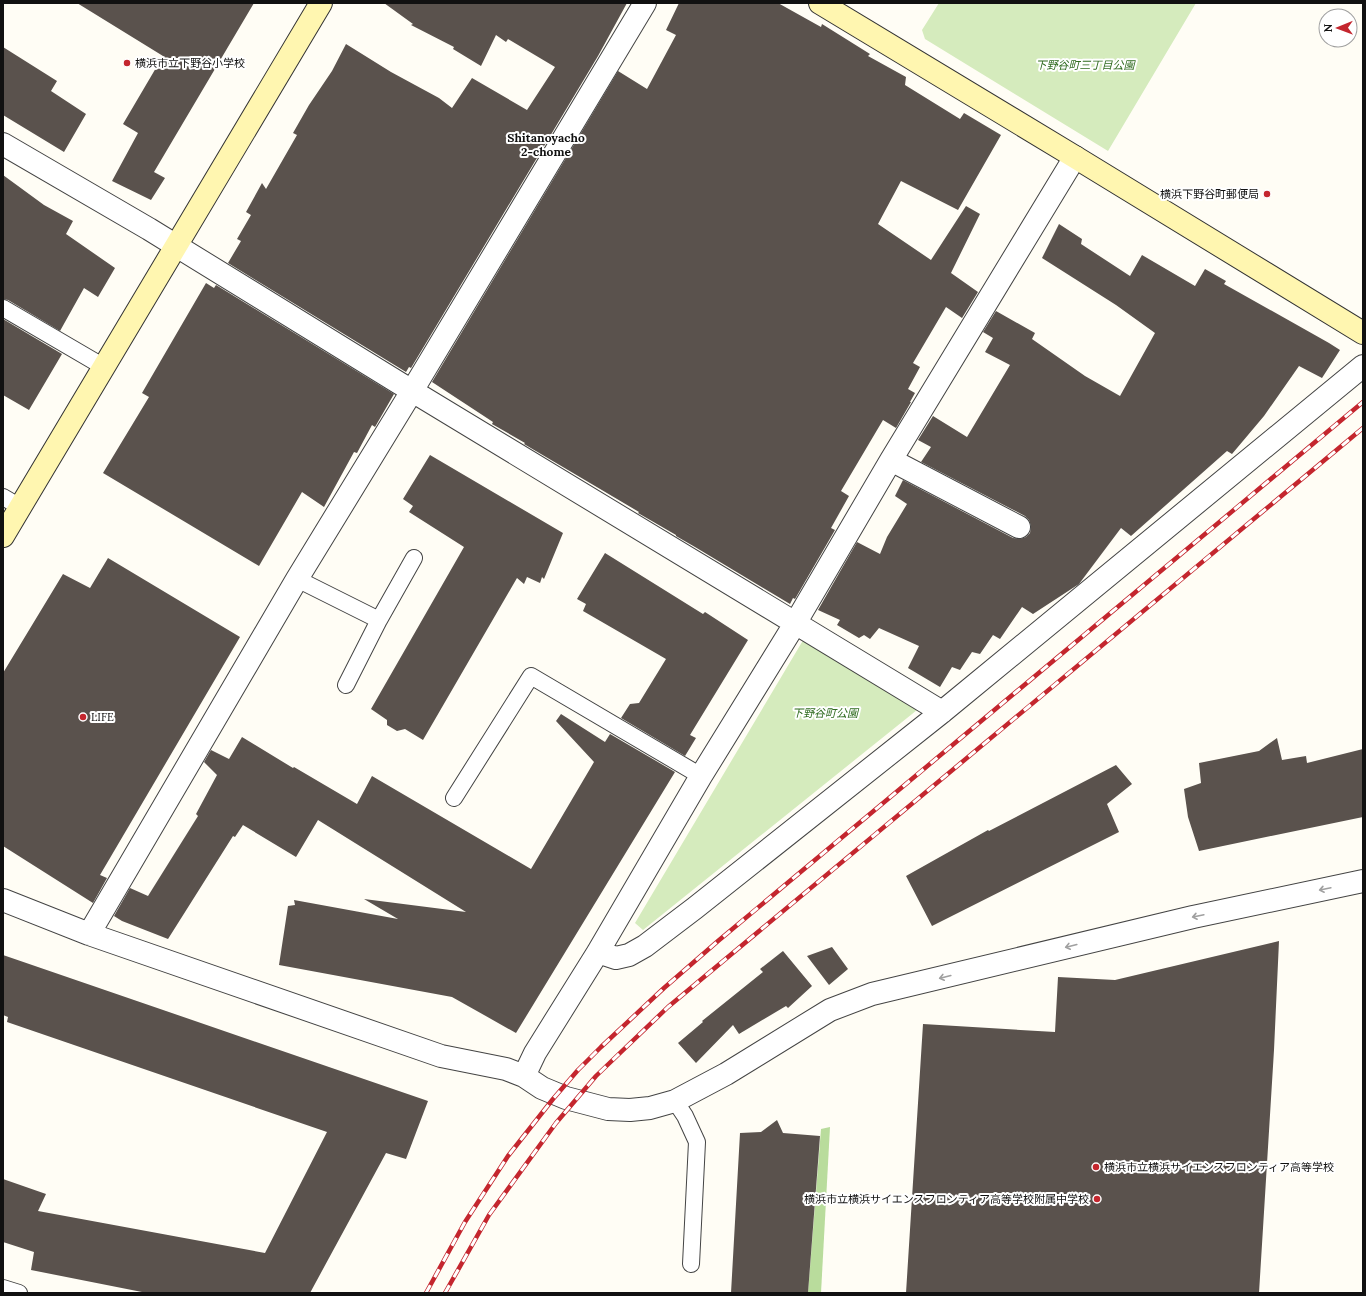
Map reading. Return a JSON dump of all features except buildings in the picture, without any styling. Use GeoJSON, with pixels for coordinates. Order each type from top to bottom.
{"type":"FeatureCollection","features":[{"type":"Feature","properties":{"kind":"street"},"geometry":{"type":"LineString","coordinates":[[8,516],[104,367],[321,3]]}},
{"type":"Feature","properties":{"kind":"street"},"geometry":{"type":"LineString","coordinates":[[90,934],[297,579],[412,391],[645,3]]}},
{"type":"Feature","properties":{"kind":"street"},"geometry":{"type":"LineString","coordinates":[[820,3],[1363,333]]}},
{"type":"Feature","properties":{"kind":"street"},"geometry":{"type":"LineString","coordinates":[[3,144],[176,245],[412,391],[796,622],[942,712]]}},
{"type":"Feature","properties":{"kind":"street"},"geometry":{"type":"LineString","coordinates":[[524,1076],[535,1053],[598,952],[701,776],[796,622],[891,460],[1075,157]]}},
{"type":"Feature","properties":{"kind":"street"},"geometry":{"type":"LineString","coordinates":[[598,952],[616,958],[629,955],[645,946],[695,908],[942,712],[1363,366]]}},
{"type":"Feature","properties":{"kind":"street"},"geometry":{"type":"LineString","coordinates":[[891,460],[1020,527]]}},
{"type":"Feature","properties":{"kind":"street"},"geometry":{"type":"LineString","coordinates":[[4,903],[441,1056],[506,1069],[524,1076],[542,1088],[566,1098],[608,1109],[630,1110],[650,1108],[675,1101],[726,1074],[830,1010],[872,994],[1193,917],[1363,882]]}},
{"type":"Feature","properties":{"kind":"lane"},"geometry":{"type":"LineString","coordinates":[[3,308],[104,367]]}},
{"type":"Feature","properties":{"kind":"lane"},"geometry":{"type":"LineString","coordinates":[[346,685],[379,620],[414,558]]}},
{"type":"Feature","properties":{"kind":"lane"},"geometry":{"type":"LineString","coordinates":[[297,579],[379,620]]}},
{"type":"Feature","properties":{"kind":"lane"},"geometry":{"type":"LineString","coordinates":[[454,798],[531,676],[701,776]]}},
{"type":"Feature","properties":{"kind":"lane"},"geometry":{"type":"LineString","coordinates":[[675,1101],[685,1116],[697,1142],[692,1264]]}},
{"type":"Feature","properties":{"kind":"lane"},"geometry":{"type":"LineString","coordinates":[[3,1288],[19,1293]]}},
{"type":"Feature","properties":{"kind":"green space","name":"下野谷町三丁目公園"},"geometry":{"type":"Polygon","coordinates":[[[939,3],[1196,3],[1108,151],[925,39],[922,30],[939,3]]]}},
{"type":"Feature","properties":{"kind":"green space","name":"下野谷町公園"},"geometry":{"type":"Polygon","coordinates":[[[805,637],[922,706],[643,930],[635,923],[805,637]]]}},
{"type":"Feature","properties":{"kind":"green space"},"geometry":{"type":"Polygon","coordinates":[[[830,1127],[821,1293],[808,1293],[821,1129],[830,1127]]]}},
{"type":"Feature","properties":{"kind":"railway"},"geometry":{"type":"LineString","coordinates":[[426,1293],[465,1222],[508,1156],[553,1099],[578,1070],[601,1047],[664,988],[718,941],[1363,402]]}},
{"type":"Feature","properties":{"kind":"railway"},"geometry":{"type":"LineString","coordinates":[[445,1293],[489,1215],[556,1123],[596,1076],[668,1007],[1363,428]]}},
{"type":"Feature","properties":{"kind":"place","name":"横浜市立下野谷小学校"},"geometry":{"type":"Point","coordinates":[127,63]}},
{"type":"Feature","properties":{"kind":"place","name":"横浜下野谷町郵便局"},"geometry":{"type":"Point","coordinates":[1267,194]}},
{"type":"Feature","properties":{"kind":"place","name":"LIFE"},"geometry":{"type":"Point","coordinates":[83,717]}},
{"type":"Feature","properties":{"kind":"place","name":"横浜市立横浜サイエンスフロンティア高等学校"},"geometry":{"type":"Point","coordinates":[1096,1167]}},
{"type":"Feature","properties":{"kind":"place","name":"横浜市立横浜サイエンスフロンティア高等学校附属中学校"},"geometry":{"type":"Point","coordinates":[1097,1199]}},
{"type":"Feature","properties":{"kind":"district","name":"Shitanoyacho 2-chome"},"geometry":{"type":"Point","coordinates":[546,144]}}]}
